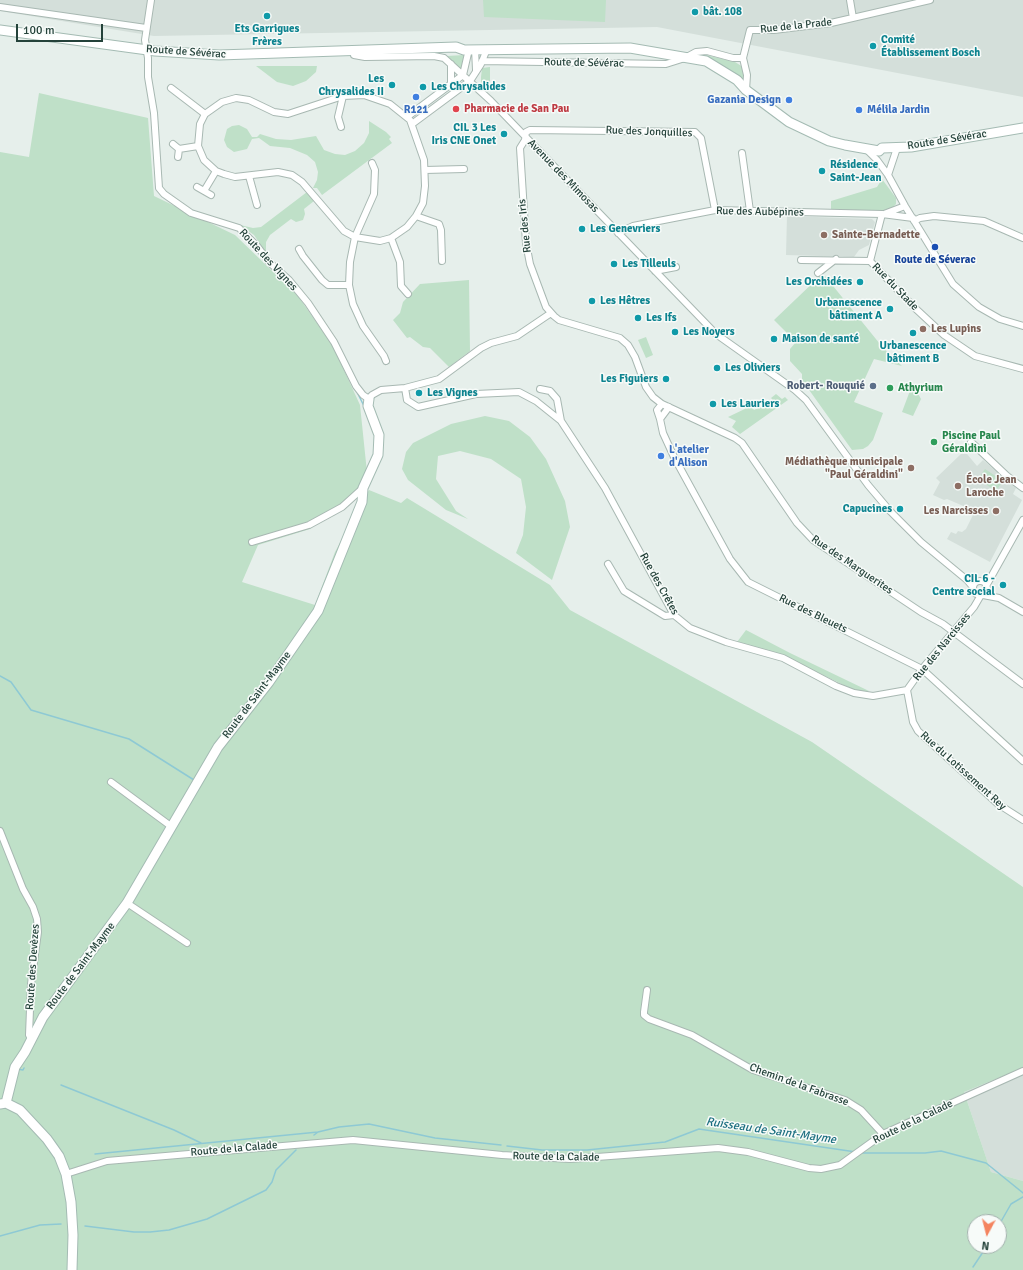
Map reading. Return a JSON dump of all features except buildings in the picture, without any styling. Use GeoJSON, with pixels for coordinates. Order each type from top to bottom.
{"type":"FeatureCollection","features":[{"type":"Feature","properties":{"kind":"main road","name":"Route de Sévérac"},"geometry":{"type":"LineString","coordinates":[[0,30],[55,41]]}},
{"type":"Feature","properties":{"kind":"main road","name":"Route de Sévérac"},"geometry":{"type":"LineString","coordinates":[[0,34],[197,58],[458,52],[469,49]]}},
{"type":"Feature","properties":{"kind":"main road","name":"Route de Sévérac"},"geometry":{"type":"LineString","coordinates":[[147,53],[244,55],[456,47],[469,49],[542,49],[546,51],[629,52],[636,49],[698,61],[706,61],[737,80],[746,90],[790,122],[829,141],[866,149],[879,151],[883,148],[897,148],[1023,128]]}},
{"type":"Feature","properties":{"kind":"main road","name":"Route de Sévérac"},"geometry":{"type":"LineString","coordinates":[[1012,129],[1014,126],[1023,125]]}},
{"type":"Feature","properties":{"kind":"main road","name":"Route de Saint-Mayme"},"geometry":{"type":"LineString","coordinates":[[2,1102],[15,1067],[25,1052],[43,1017],[127,904],[218,747],[269,682],[318,611],[362,502],[363,488],[376,462],[380,444],[379,435],[368,406],[369,399]]}},
{"type":"Feature","properties":{"kind":"main road"},"geometry":{"type":"LineString","coordinates":[[2,1102],[20,1110],[47,1139],[59,1156],[66,1174],[71,1202],[73,1235],[72,1267]]}},
{"type":"Feature","properties":{"kind":"street","name":"Route des Vignes"},"geometry":{"type":"LineString","coordinates":[[151,0],[146,28],[148,77],[154,113],[160,188],[164,194],[191,213],[239,228],[248,237],[308,303],[334,342],[356,386],[369,399]]}},
{"type":"Feature","properties":{"kind":"street"},"geometry":{"type":"LineString","coordinates":[[850,0],[853,18]]}},
{"type":"Feature","properties":{"kind":"street","name":"Rue de la Prade"},"geometry":{"type":"LineString","coordinates":[[743,58],[750,30],[774,30],[811,26],[930,0]]}},
{"type":"Feature","properties":{"kind":"street"},"geometry":{"type":"LineString","coordinates":[[0,7],[146,28]]}},
{"type":"Feature","properties":{"kind":"street"},"geometry":{"type":"LineString","coordinates":[[469,49],[476,70]]}},
{"type":"Feature","properties":{"kind":"street"},"geometry":{"type":"LineString","coordinates":[[407,117],[463,75],[469,49]]}},
{"type":"Feature","properties":{"kind":"street"},"geometry":{"type":"LineString","coordinates":[[412,124],[470,81],[482,61],[487,49]]}},
{"type":"Feature","properties":{"kind":"street"},"geometry":{"type":"LineString","coordinates":[[685,58],[696,52],[707,51],[733,58],[743,58],[747,75],[746,90]]}},
{"type":"Feature","properties":{"kind":"street","name":"Avenue des Mimosas"},"geometry":{"type":"LineString","coordinates":[[354,55],[379,57],[434,56],[444,58],[451,64],[525,136],[716,334],[795,390],[806,400],[868,485],[890,511],[925,546],[967,580],[973,587]]}},
{"type":"Feature","properties":{"kind":"street","name":"Route de Sévérac"},"geometry":{"type":"LineString","coordinates":[[482,61],[666,64],[685,58]]}},
{"type":"Feature","properties":{"kind":"street"},"geometry":{"type":"LineString","coordinates":[[451,64],[451,83]]}},
{"type":"Feature","properties":{"kind":"street"},"geometry":{"type":"LineString","coordinates":[[171,88],[205,114]]}},
{"type":"Feature","properties":{"kind":"street"},"geometry":{"type":"LineString","coordinates":[[341,128],[338,117],[343,96]]}},
{"type":"Feature","properties":{"kind":"street"},"geometry":{"type":"LineString","coordinates":[[343,96],[364,96],[377,98],[390,104],[407,117],[412,124],[419,143],[426,170],[423,203],[416,216],[407,227],[392,238],[380,241],[355,237],[344,231],[302,182],[292,175],[278,172],[258,173],[249,176],[235,177],[216,171],[204,160],[198,146],[200,124],[205,114],[222,102],[236,98],[249,100],[274,112],[288,114],[343,96]]}},
{"type":"Feature","properties":{"kind":"street","name":"Rue des Jonquilles"},"geometry":{"type":"LineString","coordinates":[[525,136],[526,132],[530,130],[695,132],[701,138],[715,210]]}},
{"type":"Feature","properties":{"kind":"street","name":"Rue des Iris"},"geometry":{"type":"LineString","coordinates":[[525,136],[519,154],[526,243],[530,264],[538,289],[551,313]]}},
{"type":"Feature","properties":{"kind":"street"},"geometry":{"type":"LineString","coordinates":[[173,144],[179,149],[198,146]]}},
{"type":"Feature","properties":{"kind":"street"},"geometry":{"type":"LineString","coordinates":[[877,160],[883,148]]}},
{"type":"Feature","properties":{"kind":"street"},"geometry":{"type":"LineString","coordinates":[[888,175],[897,148]]}},
{"type":"Feature","properties":{"kind":"street"},"geometry":{"type":"LineString","coordinates":[[178,156],[179,149]]}},
{"type":"Feature","properties":{"kind":"street"},"geometry":{"type":"LineString","coordinates":[[866,149],[877,160],[888,175],[904,206],[954,284],[973,302],[994,316],[1023,326]]}},
{"type":"Feature","properties":{"kind":"street"},"geometry":{"type":"LineString","coordinates":[[742,153],[750,211]]}},
{"type":"Feature","properties":{"kind":"street"},"geometry":{"type":"LineString","coordinates":[[372,162],[375,170],[374,194],[355,237],[350,262],[349,285],[353,304],[363,326],[386,361]]}},
{"type":"Feature","properties":{"kind":"street"},"geometry":{"type":"LineString","coordinates":[[426,170],[464,169]]}},
{"type":"Feature","properties":{"kind":"street"},"geometry":{"type":"LineString","coordinates":[[204,191],[216,171]]}},
{"type":"Feature","properties":{"kind":"street"},"geometry":{"type":"LineString","coordinates":[[249,176],[257,205]]}},
{"type":"Feature","properties":{"kind":"street"},"geometry":{"type":"LineString","coordinates":[[197,187],[211,195]]}},
{"type":"Feature","properties":{"kind":"street","name":"Rue des Aubépines"},"geometry":{"type":"LineString","coordinates":[[882,214],[904,206]]}},
{"type":"Feature","properties":{"kind":"street","name":"Rue des Aubépines"},"geometry":{"type":"LineString","coordinates":[[618,233],[633,226],[715,210],[882,214],[913,220]]}},
{"type":"Feature","properties":{"kind":"street","name":"Rue du Stade"},"geometry":{"type":"LineString","coordinates":[[882,214],[870,261],[891,284],[944,335],[975,356],[1023,369]]}},
{"type":"Feature","properties":{"kind":"street"},"geometry":{"type":"LineString","coordinates":[[416,216],[439,224],[442,230],[442,261]]}},
{"type":"Feature","properties":{"kind":"street"},"geometry":{"type":"LineString","coordinates":[[913,220],[934,216],[984,221],[1023,238]]}},
{"type":"Feature","properties":{"kind":"street"},"geometry":{"type":"LineString","coordinates":[[392,238],[400,262],[401,286],[408,294]]}},
{"type":"Feature","properties":{"kind":"street"},"geometry":{"type":"LineString","coordinates":[[300,249],[303,256],[322,280],[333,286],[349,285]]}},
{"type":"Feature","properties":{"kind":"street"},"geometry":{"type":"LineString","coordinates":[[818,273],[836,259]]}},
{"type":"Feature","properties":{"kind":"street"},"geometry":{"type":"LineString","coordinates":[[801,260],[836,259],[870,261]]}},
{"type":"Feature","properties":{"kind":"street"},"geometry":{"type":"LineString","coordinates":[[655,271],[676,267]]}},
{"type":"Feature","properties":{"kind":"street"},"geometry":{"type":"LineString","coordinates":[[369,399],[372,395],[381,390],[405,388],[439,379],[481,348],[491,343],[516,336],[551,313],[559,320],[620,338],[628,345],[636,356],[646,387],[653,397],[662,404]]}},
{"type":"Feature","properties":{"kind":"street","name":"Rue des Crêtes"},"geometry":{"type":"LineString","coordinates":[[405,388],[408,400],[418,407],[476,394],[499,392],[525,394],[561,421],[605,488],[674,615],[690,628],[726,642],[783,658],[836,686],[854,693],[874,696],[907,690]]}},
{"type":"Feature","properties":{"kind":"street","name":"Rue des Crêtes"},"geometry":{"type":"LineString","coordinates":[[540,389],[550,391],[557,399],[561,421]]}},
{"type":"Feature","properties":{"kind":"street","name":"Rue des Marguerites"},"geometry":{"type":"LineString","coordinates":[[662,404],[735,438],[742,444],[805,533],[953,632],[1023,684]]}},
{"type":"Feature","properties":{"kind":"street","name":"Rue des Bleuets"},"geometry":{"type":"LineString","coordinates":[[662,404],[657,410],[663,433],[674,457],[730,558],[748,582],[922,669],[1023,761]]}},
{"type":"Feature","properties":{"kind":"street"},"geometry":{"type":"LineString","coordinates":[[660,419],[669,407]]}},
{"type":"Feature","properties":{"kind":"street"},"geometry":{"type":"LineString","coordinates":[[970,442],[1007,476],[1023,488]]}},
{"type":"Feature","properties":{"kind":"street"},"geometry":{"type":"LineString","coordinates":[[252,542],[309,525],[342,507],[363,488]]}},
{"type":"Feature","properties":{"kind":"street"},"geometry":{"type":"LineString","coordinates":[[1023,520],[990,577],[983,584],[973,587],[980,595],[994,597],[1023,612]]}},
{"type":"Feature","properties":{"kind":"street"},"geometry":{"type":"LineString","coordinates":[[608,564],[624,591],[665,616],[674,615]]}},
{"type":"Feature","properties":{"kind":"street"},"geometry":{"type":"LineString","coordinates":[[967,580],[983,584],[994,597]]}},
{"type":"Feature","properties":{"kind":"street"},"geometry":{"type":"LineString","coordinates":[[980,595],[983,584]]}},
{"type":"Feature","properties":{"kind":"street","name":"Rue des Narcisses"},"geometry":{"type":"LineString","coordinates":[[907,690],[922,669],[976,604],[980,595]]}},
{"type":"Feature","properties":{"kind":"street","name":"Rue du Lotissement Rey"},"geometry":{"type":"LineString","coordinates":[[907,690],[913,722],[918,731],[998,804],[1023,820]]}},
{"type":"Feature","properties":{"kind":"street"},"geometry":{"type":"LineString","coordinates":[[111,782],[172,827]]}},
{"type":"Feature","properties":{"kind":"street","name":"Route des Devèzes"},"geometry":{"type":"LineString","coordinates":[[0,830],[23,889],[33,907],[37,919],[38,932],[31,984],[29,1035],[31,1039]]}},
{"type":"Feature","properties":{"kind":"street"},"geometry":{"type":"LineString","coordinates":[[127,904],[187,944]]}},
{"type":"Feature","properties":{"kind":"street","name":"Chemin de la Fabrasse"},"geometry":{"type":"LineString","coordinates":[[647,990],[644,1015],[648,1019],[692,1035],[753,1070],[845,1100],[861,1110],[883,1134]]}},
{"type":"Feature","properties":{"kind":"street","name":"Route de la Calade"},"geometry":{"type":"LineString","coordinates":[[66,1174],[107,1161],[354,1140],[502,1155],[570,1159],[718,1148],[748,1152],[809,1168],[821,1169],[840,1165],[860,1149],[883,1134],[1023,1071]]}},
{"type":"Feature","properties":{"kind":"shaded area"},"geometry":{"type":"Polygon","coordinates":[[[0,0],[1023,0],[1023,97],[657,27],[154,36],[0,11],[0,0]]]}},
{"type":"Feature","properties":{"kind":"shaded area","name":"Sainte-Bernadette"},"geometry":{"type":"Polygon","coordinates":[[[787,216],[872,219],[875,222],[869,245],[859,250],[854,257],[786,255],[787,216]]]}},
{"type":"Feature","properties":{"kind":"shaded area","name":"Les Narcisses"},"geometry":{"type":"Polygon","coordinates":[[[961,454],[967,454],[977,466],[983,460],[1016,488],[1013,494],[1022,500],[990,562],[947,539],[951,532],[956,534],[958,531],[962,532],[966,529],[975,511],[947,499],[944,500],[933,495],[940,482],[936,478],[961,454]]]}},
{"type":"Feature","properties":{"kind":"shaded area"},"geometry":{"type":"Polygon","coordinates":[[[1023,1068],[1023,1181],[991,1172],[964,1092],[1023,1068]]]}},
{"type":"Feature","properties":{"kind":"green space"},"geometry":{"type":"Polygon","coordinates":[[[483,0],[606,0],[605,22],[484,17],[483,0]]]}},
{"type":"Feature","properties":{"kind":"green space"},"geometry":{"type":"Polygon","coordinates":[[[464,55],[462,70],[447,56],[464,55]]]}},
{"type":"Feature","properties":{"kind":"green space"},"geometry":{"type":"Polygon","coordinates":[[[706,55],[735,62],[743,67],[745,81],[718,64],[700,57],[706,55]]]}},
{"type":"Feature","properties":{"kind":"green space"},"geometry":{"type":"Polygon","coordinates":[[[256,66],[317,66],[316,72],[306,81],[293,86],[277,82],[256,66]]]}},
{"type":"Feature","properties":{"kind":"green space"},"geometry":{"type":"Polygon","coordinates":[[[490,67],[490,90],[488,92],[484,81],[481,83],[481,77],[482,68],[490,67]]]}},
{"type":"Feature","properties":{"kind":"green space"},"geometry":{"type":"Polygon","coordinates":[[[39,93],[148,118],[154,196],[235,235],[298,296],[333,346],[360,405],[368,482],[310,529],[258,545],[242,582],[315,605],[335,552],[369,490],[401,503],[407,498],[550,585],[570,610],[812,742],[1023,887],[1023,1068],[964,1092],[991,1172],[1023,1181],[1023,1270],[0,1270],[0,152],[29,157],[39,93]]]}},
{"type":"Feature","properties":{"kind":"green space"},"geometry":{"type":"Polygon","coordinates":[[[369,121],[386,132],[391,137],[389,139],[392,143],[322,195],[317,188],[313,188],[317,180],[318,172],[315,162],[307,155],[290,148],[270,146],[259,138],[252,139],[247,149],[234,152],[227,147],[224,140],[227,129],[232,126],[239,125],[247,129],[252,137],[257,137],[260,134],[276,139],[291,140],[316,136],[324,150],[335,154],[345,155],[355,151],[364,143],[369,133],[369,121]]]}},
{"type":"Feature","properties":{"kind":"green space"},"geometry":{"type":"Polygon","coordinates":[[[882,179],[896,198],[896,204],[892,208],[881,211],[831,210],[831,201],[877,187],[882,179]]]}},
{"type":"Feature","properties":{"kind":"green space"},"geometry":{"type":"Polygon","coordinates":[[[307,192],[314,201],[304,209],[305,214],[303,220],[296,222],[291,219],[270,235],[266,242],[266,253],[254,235],[240,225],[253,228],[261,227],[307,192]]]}},
{"type":"Feature","properties":{"kind":"green space"},"geometry":{"type":"Polygon","coordinates":[[[825,276],[884,349],[902,366],[874,359],[854,402],[883,413],[873,440],[863,449],[852,450],[807,387],[802,386],[802,374],[790,361],[790,349],[796,342],[774,320],[819,277],[825,276]]]}},
{"type":"Feature","properties":{"kind":"green space"},"geometry":{"type":"Polygon","coordinates":[[[469,280],[470,351],[449,367],[430,348],[423,347],[410,337],[407,338],[393,320],[400,313],[403,302],[420,284],[469,280]]]}},
{"type":"Feature","properties":{"kind":"green space"},"geometry":{"type":"Polygon","coordinates":[[[646,337],[653,355],[646,358],[638,340],[646,337]]]}},
{"type":"Feature","properties":{"kind":"green space"},"geometry":{"type":"Polygon","coordinates":[[[911,388],[916,390],[921,399],[913,416],[902,412],[911,388]]]}},
{"type":"Feature","properties":{"kind":"green space"},"geometry":{"type":"Polygon","coordinates":[[[776,394],[782,399],[785,397],[788,400],[740,434],[732,427],[736,421],[728,417],[751,406],[754,410],[774,401],[771,398],[776,394]]]}},
{"type":"Feature","properties":{"kind":"green space"},"geometry":{"type":"Polygon","coordinates":[[[485,416],[509,421],[530,437],[546,459],[565,501],[570,527],[552,580],[516,553],[523,535],[526,507],[521,479],[491,459],[460,451],[438,456],[436,479],[456,511],[468,519],[446,510],[408,480],[402,469],[406,452],[413,443],[451,424],[485,416]]]}},
{"type":"Feature","properties":{"kind":"green space"},"geometry":{"type":"Polygon","coordinates":[[[985,469],[1003,481],[996,491],[978,479],[985,469]]]}},
{"type":"Feature","properties":{"kind":"green space"},"geometry":{"type":"Polygon","coordinates":[[[746,630],[869,691],[856,691],[798,663],[737,642],[746,630]]]}},
{"type":"Feature","properties":{"kind":"waterway"},"geometry":{"type":"LineString","coordinates":[[247,241],[261,256]]}},
{"type":"Feature","properties":{"kind":"waterway"},"geometry":{"type":"LineString","coordinates":[[357,392],[364,406]]}},
{"type":"Feature","properties":{"kind":"waterway"},"geometry":{"type":"LineString","coordinates":[[0,676],[11,682],[31,710],[129,739],[194,780]]}},
{"type":"Feature","properties":{"kind":"waterway"},"geometry":{"type":"LineString","coordinates":[[17,1069],[23,1070],[24,1068]]}},
{"type":"Feature","properties":{"kind":"waterway"},"geometry":{"type":"LineString","coordinates":[[61,1085],[174,1130],[201,1143]]}},
{"type":"Feature","properties":{"kind":"waterway","name":"Ruisseau de Saint-Mayme"},"geometry":{"type":"LineString","coordinates":[[314,1135],[318,1132],[339,1127],[369,1124],[435,1138],[501,1145]]}},
{"type":"Feature","properties":{"kind":"waterway","name":"Ruisseau de Saint-Mayme"},"geometry":{"type":"LineString","coordinates":[[507,1146],[542,1150],[587,1150],[665,1142],[699,1129],[856,1152]]}},
{"type":"Feature","properties":{"kind":"waterway"},"geometry":{"type":"LineString","coordinates":[[95,1154],[318,1132]]}},
{"type":"Feature","properties":{"kind":"waterway","name":"Ruisseau de Saint-Mayme"},"geometry":{"type":"LineString","coordinates":[[85,1226],[134,1232],[150,1232],[169,1230],[207,1219],[266,1190],[272,1182],[276,1170],[296,1150]]}},
{"type":"Feature","properties":{"kind":"waterway","name":"Ruisseau de Saint-Mayme"},"geometry":{"type":"LineString","coordinates":[[861,1153],[925,1153],[941,1151],[986,1163],[1023,1193]]}},
{"type":"Feature","properties":{"kind":"waterway"},"geometry":{"type":"LineString","coordinates":[[1005,1214],[1011,1204],[1023,1197]]}},
{"type":"Feature","properties":{"kind":"waterway","name":"Ruisseau de Saint-Mayme"},"geometry":{"type":"LineString","coordinates":[[0,1236],[40,1225],[61,1224]]}},
{"type":"Feature","properties":{"kind":"waterway"},"geometry":{"type":"LineString","coordinates":[[973,1267],[982,1254]]}},
{"type":"Feature","properties":{"kind":"place","name":"bât. 108"},"geometry":{"type":"Point","coordinates":[695,12]}},
{"type":"Feature","properties":{"kind":"place","name":"Ets Garrigues Frères"},"geometry":{"type":"Point","coordinates":[267,16]}},
{"type":"Feature","properties":{"kind":"place","name":"Comité Établissement Bosch"},"geometry":{"type":"Point","coordinates":[873,46]}},
{"type":"Feature","properties":{"kind":"place","name":"Les Chrysalides II"},"geometry":{"type":"Point","coordinates":[392,85]}},
{"type":"Feature","properties":{"kind":"place","name":"Les Chrysalides"},"geometry":{"type":"Point","coordinates":[423,87]}},
{"type":"Feature","properties":{"kind":"place","name":"R121"},"geometry":{"type":"Point","coordinates":[416,97]}},
{"type":"Feature","properties":{"kind":"place","name":"Gazania Design"},"geometry":{"type":"Point","coordinates":[789,100]}},
{"type":"Feature","properties":{"kind":"place","name":"Pharmacie de San Pau"},"geometry":{"type":"Point","coordinates":[456,109]}},
{"type":"Feature","properties":{"kind":"place","name":"Mélila Jardin"},"geometry":{"type":"Point","coordinates":[859,110]}},
{"type":"Feature","properties":{"kind":"place","name":"CIL 3 Les Iris CNE Onet"},"geometry":{"type":"Point","coordinates":[504,134]}},
{"type":"Feature","properties":{"kind":"place","name":"Résidence Saint-Jean"},"geometry":{"type":"Point","coordinates":[822,171]}},
{"type":"Feature","properties":{"kind":"place","name":"Les Genevriers"},"geometry":{"type":"Point","coordinates":[582,229]}},
{"type":"Feature","properties":{"kind":"place","name":"Sainte-Bernadette"},"geometry":{"type":"Point","coordinates":[824,235]}},
{"type":"Feature","properties":{"kind":"place","name":"Route de Séverac"},"geometry":{"type":"Point","coordinates":[935,247]}},
{"type":"Feature","properties":{"kind":"place","name":"Les Tilleuls"},"geometry":{"type":"Point","coordinates":[614,264]}},
{"type":"Feature","properties":{"kind":"place","name":"Les Orchidées"},"geometry":{"type":"Point","coordinates":[860,282]}},
{"type":"Feature","properties":{"kind":"place","name":"Les Hêtres"},"geometry":{"type":"Point","coordinates":[592,301]}},
{"type":"Feature","properties":{"kind":"place","name":"Urbanescence bâtiment A"},"geometry":{"type":"Point","coordinates":[890,309]}},
{"type":"Feature","properties":{"kind":"place","name":"Les Ifs"},"geometry":{"type":"Point","coordinates":[638,318]}},
{"type":"Feature","properties":{"kind":"place","name":"Les Lupins"},"geometry":{"type":"Point","coordinates":[923,329]}},
{"type":"Feature","properties":{"kind":"place","name":"Les Noyers"},"geometry":{"type":"Point","coordinates":[675,332]}},
{"type":"Feature","properties":{"kind":"place","name":"Urbanescence bâtiment B"},"geometry":{"type":"Point","coordinates":[913,333]}},
{"type":"Feature","properties":{"kind":"place","name":"Maison de santé"},"geometry":{"type":"Point","coordinates":[774,339]}},
{"type":"Feature","properties":{"kind":"place","name":"Les Oliviers"},"geometry":{"type":"Point","coordinates":[717,368]}},
{"type":"Feature","properties":{"kind":"place","name":"Les Figuiers"},"geometry":{"type":"Point","coordinates":[666,379]}},
{"type":"Feature","properties":{"kind":"place","name":"Robert- Rouquié"},"geometry":{"type":"Point","coordinates":[873,386]}},
{"type":"Feature","properties":{"kind":"place","name":"Athyrium"},"geometry":{"type":"Point","coordinates":[890,388]}},
{"type":"Feature","properties":{"kind":"place","name":"Les Vignes"},"geometry":{"type":"Point","coordinates":[419,393]}},
{"type":"Feature","properties":{"kind":"place","name":"Les Lauriers"},"geometry":{"type":"Point","coordinates":[713,404]}},
{"type":"Feature","properties":{"kind":"place","name":"Piscine Paul Géraldini"},"geometry":{"type":"Point","coordinates":[934,442]}},
{"type":"Feature","properties":{"kind":"place","name":"L'atelier d'Alison"},"geometry":{"type":"Point","coordinates":[661,456]}},
{"type":"Feature","properties":{"kind":"place","name":"Médiathèque municipale \"Paul Géraldini\""},"geometry":{"type":"Point","coordinates":[911,468]}},
{"type":"Feature","properties":{"kind":"place","name":"École Jean Laroche"},"geometry":{"type":"Point","coordinates":[958,486]}},
{"type":"Feature","properties":{"kind":"place","name":"Capucines"},"geometry":{"type":"Point","coordinates":[900,509]}},
{"type":"Feature","properties":{"kind":"place","name":"Les Narcisses"},"geometry":{"type":"Point","coordinates":[996,511]}},
{"type":"Feature","properties":{"kind":"place","name":"CIL 6 - Centre social"},"geometry":{"type":"Point","coordinates":[1003,585]}}]}
